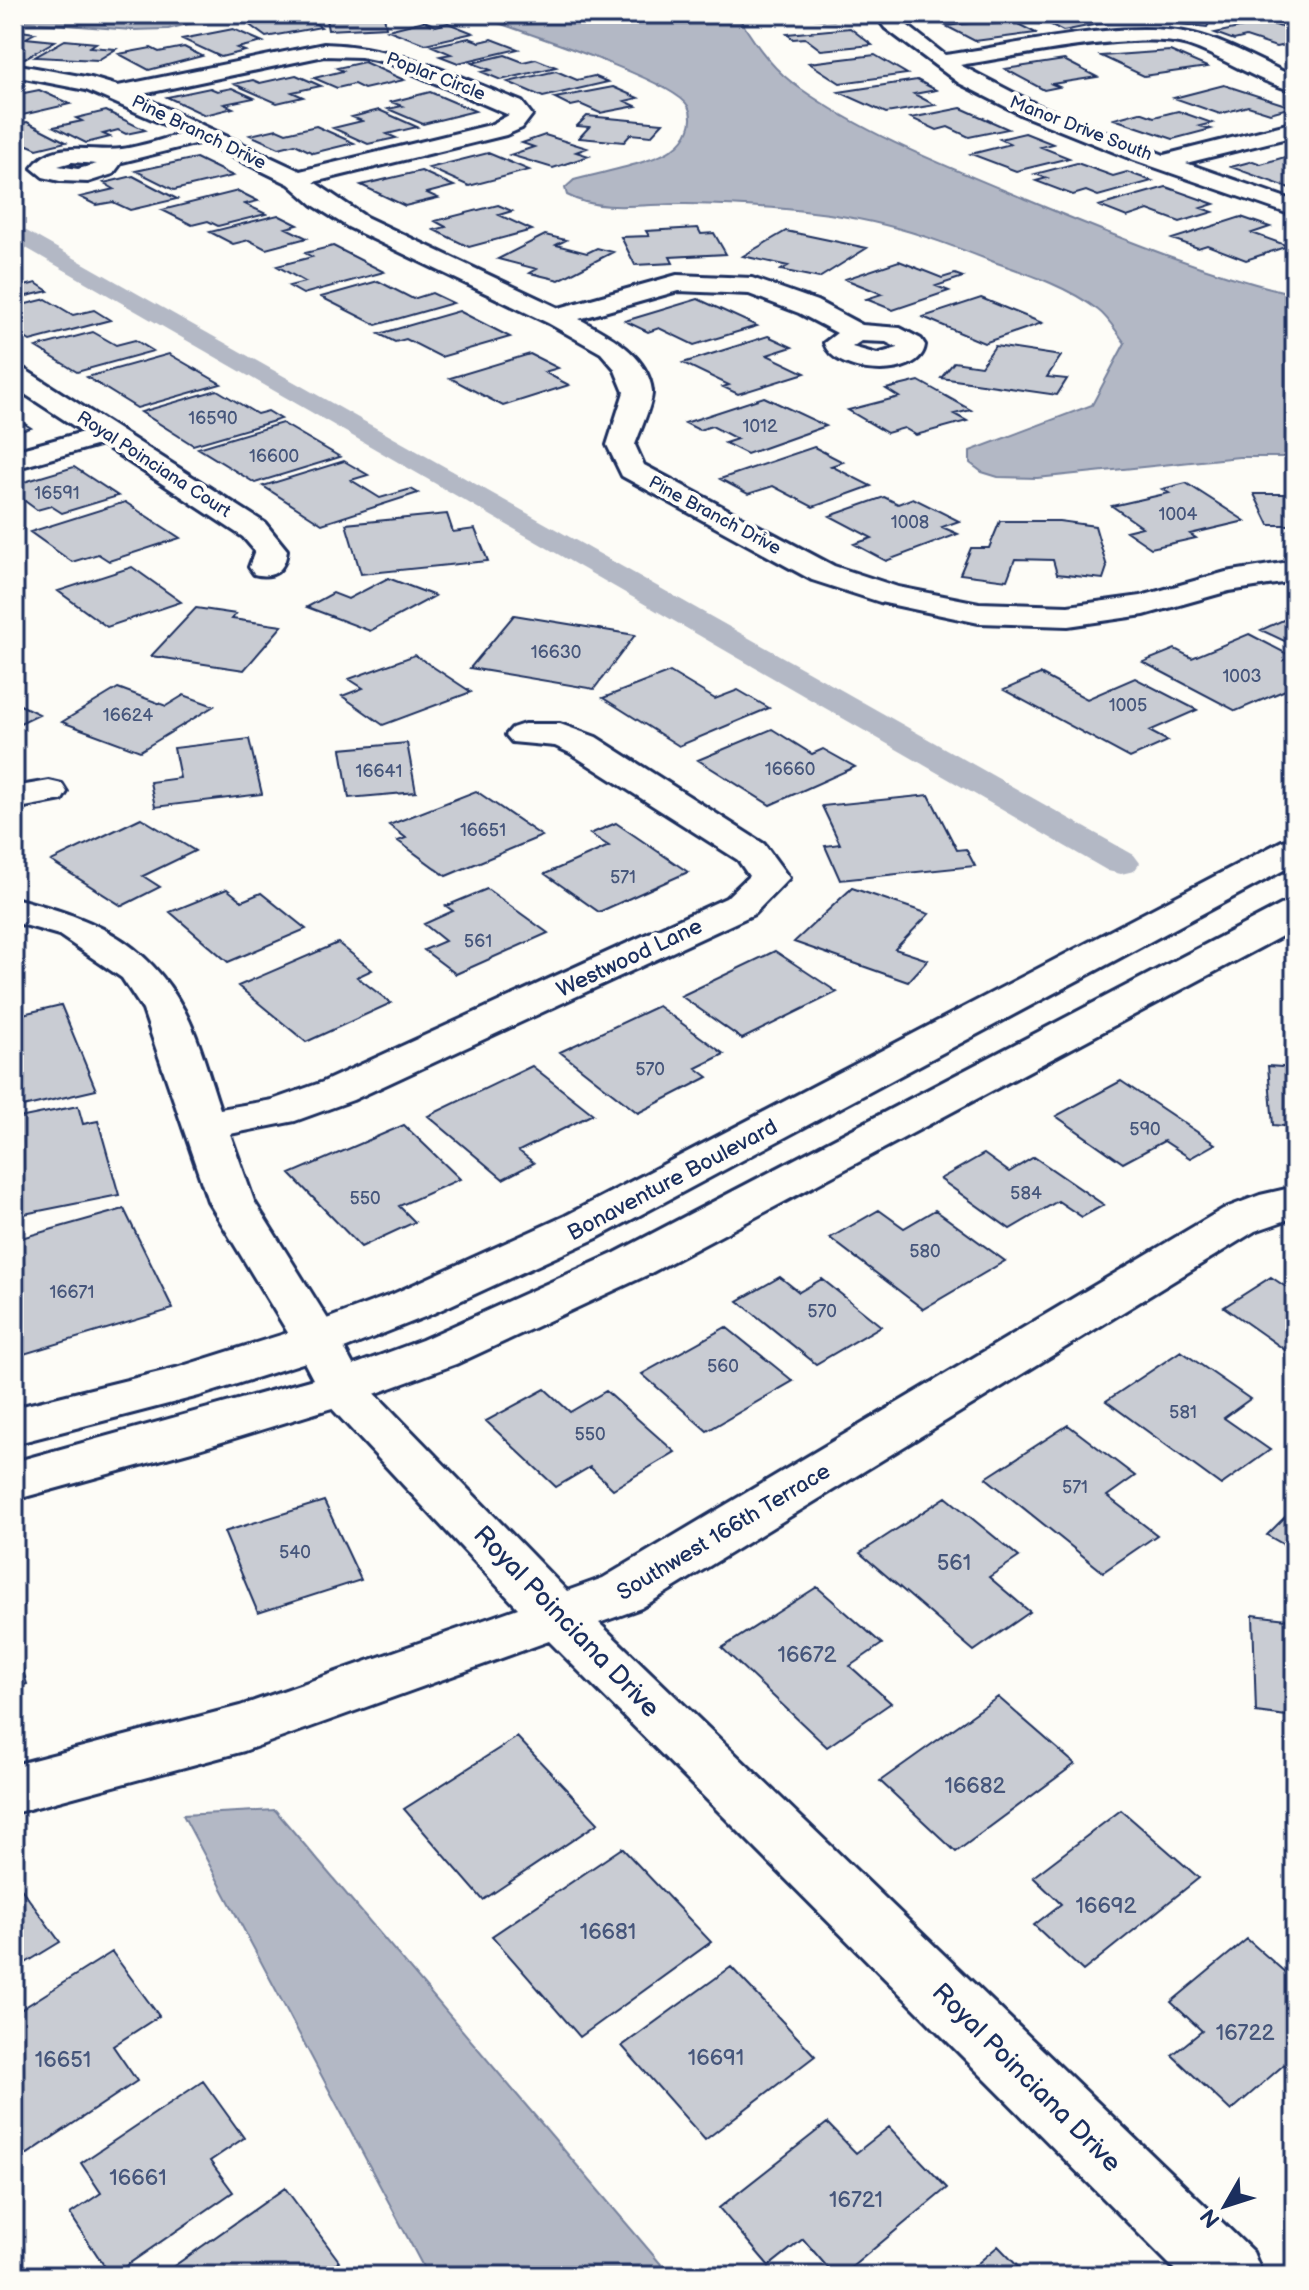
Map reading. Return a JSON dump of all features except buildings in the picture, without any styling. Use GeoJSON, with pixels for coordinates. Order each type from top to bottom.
{"type":"FeatureCollection","features":[{"type":"Feature","properties":{"kind":"street","name":"Manor Drive South"},"geometry":{"type":"LineString","coordinates":[[896,14],[892,24],[940,62],[990,92],[1295,209]]}},
{"type":"Feature","properties":{"kind":"street"},"geometry":{"type":"LineString","coordinates":[[940,62],[1122,36],[1159,34],[1192,40],[1295,85]]}},
{"type":"Feature","properties":{"kind":"street","name":"Poplar Circle"},"geometry":{"type":"LineString","coordinates":[[117,93],[293,54],[324,50],[361,51],[395,58],[514,107],[521,115],[514,123],[498,130],[297,179]]}},
{"type":"Feature","properties":{"kind":"street","name":"Pine Branch Drive"},"geometry":{"type":"LineString","coordinates":[[14,70],[91,84],[117,93],[297,179],[321,200],[357,222],[557,317],[610,347],[627,365],[638,392],[621,445],[632,470],[823,573],[891,595],[979,613],[1068,616],[1144,605],[1226,582],[1295,571]]}},
{"type":"Feature","properties":{"kind":"street"},"geometry":{"type":"LineString","coordinates":[[1166,161],[1295,129]]}},
{"type":"Feature","properties":{"kind":"street"},"geometry":{"type":"LineString","coordinates":[[107,158],[205,135]]}},
{"type":"Feature","properties":{"kind":"street"},"geometry":{"type":"LineString","coordinates":[[557,317],[677,283],[752,286],[808,307],[857,333]]}},
{"type":"Feature","properties":{"kind":"street","name":"Royal Poinciana Court"},"geometry":{"type":"LineString","coordinates":[[14,375],[254,530],[271,550],[270,562],[265,567]]}},
{"type":"Feature","properties":{"kind":"street"},"geometry":{"type":"LineString","coordinates":[[14,460],[107,434]]}},
{"type":"Feature","properties":{"kind":"street","name":"Westwood Lane"},"geometry":{"type":"LineString","coordinates":[[206,1125],[280,1112],[338,1091],[740,906],[770,878],[751,852],[583,745],[545,732],[524,735]]}},
{"type":"Feature","properties":{"kind":"street","name":"Bonaventure Boulevard"},"geometry":{"type":"LineString","coordinates":[[14,1426],[182,1384],[317,1341],[410,1305],[581,1227],[1295,849]]}},
{"type":"Feature","properties":{"kind":"street","name":"Royal Poinciana Drive"},"geometry":{"type":"LineString","coordinates":[[14,910],[73,927],[137,970],[164,1010],[231,1201],[317,1341],[341,1388],[558,1616],[1229,2276]]}},
{"type":"Feature","properties":{"kind":"street"},"geometry":{"type":"LineString","coordinates":[[14,1481],[199,1431],[341,1388],[439,1352],[631,1264],[1295,913]]}},
{"type":"Feature","properties":{"kind":"street","name":"Southwest 166th Terrace"},"geometry":{"type":"LineString","coordinates":[[14,1789],[244,1728],[622,1593],[1239,1220],[1276,1205],[1295,1202]]}},
{"type":"Feature","properties":{"kind":"shaded area"},"geometry":{"type":"Polygon","coordinates":[[[14,14],[228,14],[168,29],[132,30],[14,21],[14,14]]]}},
{"type":"Feature","properties":{"kind":"shaded area"},"geometry":{"type":"Polygon","coordinates":[[[473,14],[746,14],[741,21],[783,75],[854,122],[910,150],[1125,239],[1226,275],[1295,294],[1295,457],[1239,457],[1037,478],[998,477],[982,472],[970,463],[970,451],[1092,405],[1125,343],[1102,313],[1074,294],[1034,276],[926,237],[861,220],[736,205],[610,206],[567,195],[565,188],[574,180],[640,163],[674,148],[689,129],[691,118],[688,106],[676,95],[623,69],[473,14]]]}},
{"type":"Feature","properties":{"kind":"shaded area"},"geometry":{"type":"Polygon","coordinates":[[[275,1810],[671,2276],[428,2276],[183,1815],[275,1810]]]}},
{"type":"Feature","properties":{"kind":"waterway"},"geometry":{"type":"LineString","coordinates":[[14,231],[1121,863]]}}]}
